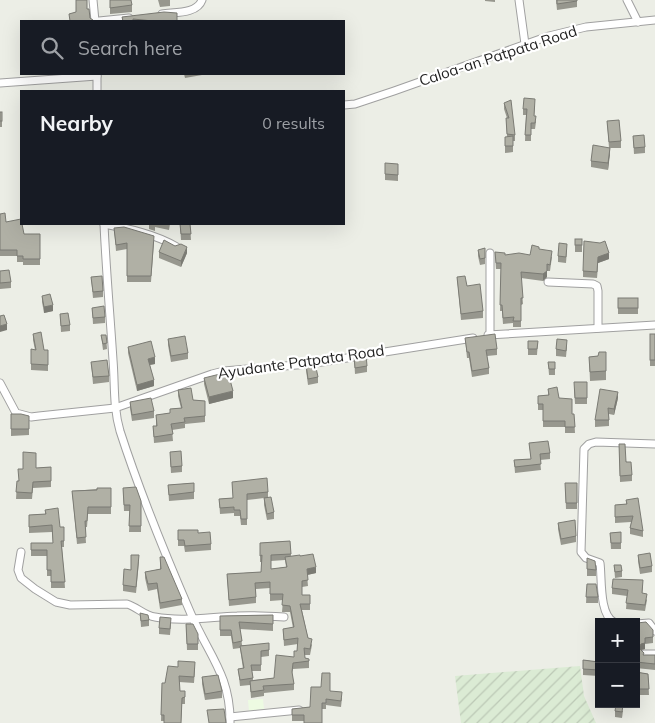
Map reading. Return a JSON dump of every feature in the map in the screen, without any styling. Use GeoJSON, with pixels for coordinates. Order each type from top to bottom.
{"type":"FeatureCollection","features":[{"type":"Feature","properties":{"kind":"street"},"geometry":{"type":"LineString","coordinates":[[93,0],[97,20]]}},
{"type":"Feature","properties":{"kind":"street"},"geometry":{"type":"LineString","coordinates":[[156,14],[194,10],[200,5],[202,0]]}},
{"type":"Feature","properties":{"kind":"street"},"geometry":{"type":"LineString","coordinates":[[519,0],[525,44]]}},
{"type":"Feature","properties":{"kind":"street"},"geometry":{"type":"LineString","coordinates":[[627,0],[638,22]]}},
{"type":"Feature","properties":{"kind":"street"},"geometry":{"type":"LineString","coordinates":[[107,20],[137,17]]}},
{"type":"Feature","properties":{"kind":"street","name":"Caloa-an Patpata Road"},"geometry":{"type":"LineString","coordinates":[[345,105],[355,104],[394,91],[549,36],[586,27],[655,20]]}},
{"type":"Feature","properties":{"kind":"street"},"geometry":{"type":"LineString","coordinates":[[0,83],[97,75],[97,90]]}},
{"type":"Feature","properties":{"kind":"street"},"geometry":{"type":"LineString","coordinates":[[104,225],[106,279],[114,362],[115,408],[120,430],[154,528],[193,620],[225,682],[230,720],[302,709]]}},
{"type":"Feature","properties":{"kind":"street"},"geometry":{"type":"LineString","coordinates":[[109,225],[152,234],[178,246]]}},
{"type":"Feature","properties":{"kind":"street"},"geometry":{"type":"LineString","coordinates":[[490,253],[490,335]]}},
{"type":"Feature","properties":{"kind":"street"},"geometry":{"type":"LineString","coordinates":[[548,282],[593,284],[597,286],[598,328]]}},
{"type":"Feature","properties":{"kind":"street","name":"Ayudante Patpata Road"},"geometry":{"type":"LineString","coordinates":[[0,383],[16,413],[30,417],[115,408],[224,371],[329,361],[490,335],[655,324]]}},
{"type":"Feature","properties":{"kind":"street"},"geometry":{"type":"LineString","coordinates":[[608,618],[604,606],[600,563],[597,560],[586,558],[581,552],[584,449],[596,442],[655,444]]}},
{"type":"Feature","properties":{"kind":"street"},"geometry":{"type":"LineString","coordinates":[[21,552],[18,570],[21,578],[56,602],[70,605],[127,604],[153,617],[193,620],[237,616],[284,616]]}},
{"type":"Feature","properties":{"kind":"street"},"geometry":{"type":"LineString","coordinates":[[640,624],[649,623],[655,631]]}},
{"type":"Feature","properties":{"kind":"street"},"geometry":{"type":"LineString","coordinates":[[644,654],[655,654]]}},
{"type":"Feature","properties":{"kind":"shaded area"},"geometry":{"type":"Polygon","coordinates":[[[580,666],[584,696],[596,723],[461,723],[455,676],[580,666]]]}},
{"type":"Feature","properties":{"kind":"shaded area"},"geometry":{"type":"Polygon","coordinates":[[[263,699],[264,709],[249,711],[248,700],[263,699]]]}},
{"type":"Feature","properties":{"kind":"building"},"geometry":{"type":"Polygon","coordinates":[[[76,0],[87,0],[87,9],[89,9],[90,18],[93,20],[70,20],[69,14],[76,12],[76,0]]]}},
{"type":"Feature","properties":{"kind":"building"},"geometry":{"type":"Polygon","coordinates":[[[110,0],[131,0],[132,5],[110,8],[110,0]]]}},
{"type":"Feature","properties":{"kind":"building"},"geometry":{"type":"Polygon","coordinates":[[[557,0],[577,0],[577,1],[557,4],[557,0]]]}},
{"type":"Feature","properties":{"kind":"building"},"geometry":{"type":"Polygon","coordinates":[[[164,12],[177,13],[177,20],[123,20],[122,17],[164,12]]]}},
{"type":"Feature","properties":{"kind":"building"},"geometry":{"type":"Polygon","coordinates":[[[524,98],[535,99],[534,116],[536,116],[535,123],[531,123],[531,135],[525,135],[527,109],[523,109],[524,98]]]}},
{"type":"Feature","properties":{"kind":"building"},"geometry":{"type":"Polygon","coordinates":[[[511,100],[515,135],[507,134],[506,118],[509,118],[504,103],[511,100]]]}},
{"type":"Feature","properties":{"kind":"building"},"geometry":{"type":"Polygon","coordinates":[[[0,112],[2,112],[2,121],[0,121],[0,112]]]}},
{"type":"Feature","properties":{"kind":"building"},"geometry":{"type":"Polygon","coordinates":[[[619,120],[621,141],[609,142],[607,121],[619,120]]]}},
{"type":"Feature","properties":{"kind":"building"},"geometry":{"type":"Polygon","coordinates":[[[644,135],[645,147],[634,148],[633,136],[644,135]]]}},
{"type":"Feature","properties":{"kind":"building"},"geometry":{"type":"Polygon","coordinates":[[[513,136],[513,146],[505,146],[505,137],[513,136]]]}},
{"type":"Feature","properties":{"kind":"building"},"geometry":{"type":"Polygon","coordinates":[[[593,145],[610,148],[608,163],[591,161],[593,145]]]}},
{"type":"Feature","properties":{"kind":"building"},"geometry":{"type":"Polygon","coordinates":[[[385,163],[398,164],[398,175],[385,174],[385,163]]]}},
{"type":"Feature","properties":{"kind":"building"},"geometry":{"type":"Polygon","coordinates":[[[5,213],[6,222],[20,219],[20,225],[22,225],[24,234],[40,234],[40,259],[23,259],[23,256],[17,256],[17,250],[0,250],[0,214],[5,213]]]}},
{"type":"Feature","properties":{"kind":"building"},"geometry":{"type":"Polygon","coordinates":[[[180,225],[190,225],[191,234],[181,234],[180,225]]]}},
{"type":"Feature","properties":{"kind":"building"},"geometry":{"type":"Polygon","coordinates":[[[124,227],[154,236],[151,276],[127,276],[127,243],[116,245],[114,228],[124,227]]]}},
{"type":"Feature","properties":{"kind":"building"},"geometry":{"type":"Polygon","coordinates":[[[575,239],[582,239],[582,245],[575,245],[575,239]]]}},
{"type":"Feature","properties":{"kind":"building"},"geometry":{"type":"Polygon","coordinates":[[[164,240],[175,246],[181,244],[187,247],[181,261],[159,252],[164,240]]]}},
{"type":"Feature","properties":{"kind":"building"},"geometry":{"type":"Polygon","coordinates":[[[584,241],[600,243],[605,241],[609,253],[598,257],[597,272],[583,271],[584,241]]]}},
{"type":"Feature","properties":{"kind":"building"},"geometry":{"type":"Polygon","coordinates":[[[559,243],[567,244],[566,257],[558,256],[559,243]]]}},
{"type":"Feature","properties":{"kind":"building"},"geometry":{"type":"Polygon","coordinates":[[[532,245],[539,247],[539,249],[552,251],[550,265],[547,264],[547,271],[543,274],[521,272],[523,298],[521,298],[521,321],[513,321],[514,317],[503,318],[502,305],[500,305],[501,263],[496,263],[495,252],[505,253],[505,255],[519,253],[530,255],[532,245]]]}},
{"type":"Feature","properties":{"kind":"building"},"geometry":{"type":"Polygon","coordinates":[[[485,248],[485,258],[480,259],[478,250],[485,248]]]}},
{"type":"Feature","properties":{"kind":"building"},"geometry":{"type":"Polygon","coordinates":[[[9,270],[11,282],[0,283],[0,271],[9,270]]]}},
{"type":"Feature","properties":{"kind":"building"},"geometry":{"type":"Polygon","coordinates":[[[102,276],[103,291],[93,292],[91,277],[102,276]]]}},
{"type":"Feature","properties":{"kind":"building"},"geometry":{"type":"Polygon","coordinates":[[[465,276],[467,286],[480,284],[483,311],[461,314],[457,277],[465,276]]]}},
{"type":"Feature","properties":{"kind":"building"},"geometry":{"type":"Polygon","coordinates":[[[50,294],[53,305],[44,307],[42,296],[50,294]]]}},
{"type":"Feature","properties":{"kind":"building"},"geometry":{"type":"Polygon","coordinates":[[[618,298],[638,298],[638,308],[618,308],[618,298]]]}},
{"type":"Feature","properties":{"kind":"building"},"geometry":{"type":"Polygon","coordinates":[[[104,306],[105,317],[93,318],[92,308],[104,306]]]}},
{"type":"Feature","properties":{"kind":"building"},"geometry":{"type":"Polygon","coordinates":[[[68,313],[70,325],[61,326],[60,314],[68,313]]]}},
{"type":"Feature","properties":{"kind":"building"},"geometry":{"type":"Polygon","coordinates":[[[4,315],[7,324],[0,326],[0,316],[4,315]]]}},
{"type":"Feature","properties":{"kind":"building"},"geometry":{"type":"Polygon","coordinates":[[[41,332],[44,350],[48,350],[48,365],[31,364],[31,349],[36,350],[33,334],[41,332]]]}},
{"type":"Feature","properties":{"kind":"building"},"geometry":{"type":"Polygon","coordinates":[[[495,334],[497,349],[486,350],[489,368],[472,371],[465,338],[495,334]]]}},
{"type":"Feature","properties":{"kind":"building"},"geometry":{"type":"Polygon","coordinates":[[[650,334],[655,334],[655,360],[650,360],[650,334]]]}},
{"type":"Feature","properties":{"kind":"building"},"geometry":{"type":"Polygon","coordinates":[[[101,335],[106,335],[107,343],[103,344],[101,335]]]}},
{"type":"Feature","properties":{"kind":"building"},"geometry":{"type":"Polygon","coordinates":[[[185,336],[188,353],[171,356],[168,339],[185,336]]]}},
{"type":"Feature","properties":{"kind":"building"},"geometry":{"type":"Polygon","coordinates":[[[557,339],[567,340],[566,351],[556,349],[557,339]]]}},
{"type":"Feature","properties":{"kind":"building"},"geometry":{"type":"Polygon","coordinates":[[[151,341],[155,357],[148,359],[154,380],[137,385],[128,347],[151,341]]]}},
{"type":"Feature","properties":{"kind":"building"},"geometry":{"type":"Polygon","coordinates":[[[528,341],[538,341],[537,349],[528,349],[528,341]]]}},
{"type":"Feature","properties":{"kind":"building"},"geometry":{"type":"Polygon","coordinates":[[[599,352],[606,352],[606,371],[590,372],[589,357],[598,356],[599,352]]]}},
{"type":"Feature","properties":{"kind":"building"},"geometry":{"type":"Polygon","coordinates":[[[366,354],[367,366],[355,368],[354,356],[366,354]]]}},
{"type":"Feature","properties":{"kind":"building"},"geometry":{"type":"Polygon","coordinates":[[[107,360],[109,376],[93,377],[91,362],[107,360]]]}},
{"type":"Feature","properties":{"kind":"building"},"geometry":{"type":"Polygon","coordinates":[[[548,362],[555,362],[555,369],[549,369],[548,362]]]}},
{"type":"Feature","properties":{"kind":"building"},"geometry":{"type":"Polygon","coordinates":[[[315,363],[318,377],[308,379],[306,364],[315,363]]]}},
{"type":"Feature","properties":{"kind":"building"},"geometry":{"type":"Polygon","coordinates":[[[228,372],[233,391],[209,397],[204,378],[228,372]]]}},
{"type":"Feature","properties":{"kind":"building"},"geometry":{"type":"Polygon","coordinates":[[[574,382],[587,382],[587,398],[575,398],[574,382]]]}},
{"type":"Feature","properties":{"kind":"building"},"geometry":{"type":"Polygon","coordinates":[[[557,387],[559,398],[572,399],[572,414],[574,414],[575,427],[565,427],[565,421],[543,421],[543,404],[538,404],[538,396],[549,395],[548,389],[557,387]]]}},
{"type":"Feature","properties":{"kind":"building"},"geometry":{"type":"Polygon","coordinates":[[[191,388],[193,400],[205,401],[205,416],[184,418],[185,422],[171,424],[173,434],[154,437],[153,426],[157,426],[156,415],[170,413],[170,409],[182,408],[178,390],[191,388]]]}},
{"type":"Feature","properties":{"kind":"building"},"geometry":{"type":"Polygon","coordinates":[[[600,389],[618,392],[614,409],[608,408],[609,420],[595,420],[600,389]]]}},
{"type":"Feature","properties":{"kind":"building"},"geometry":{"type":"Polygon","coordinates":[[[151,398],[154,411],[132,415],[130,402],[151,398]]]}},
{"type":"Feature","properties":{"kind":"building"},"geometry":{"type":"Polygon","coordinates":[[[11,414],[29,416],[29,429],[11,429],[11,414]]]}},
{"type":"Feature","properties":{"kind":"building"},"geometry":{"type":"Polygon","coordinates":[[[548,441],[550,453],[540,454],[541,464],[515,467],[514,460],[531,459],[529,443],[548,441]]]}},
{"type":"Feature","properties":{"kind":"building"},"geometry":{"type":"Polygon","coordinates":[[[619,444],[625,444],[626,462],[631,462],[632,475],[620,476],[619,444]]]}},
{"type":"Feature","properties":{"kind":"building"},"geometry":{"type":"Polygon","coordinates":[[[181,451],[182,466],[171,467],[170,452],[181,451]]]}},
{"type":"Feature","properties":{"kind":"building"},"geometry":{"type":"Polygon","coordinates":[[[23,452],[36,453],[36,468],[51,467],[51,481],[33,482],[32,493],[16,492],[17,481],[19,481],[18,469],[23,469],[23,452]]]}},
{"type":"Feature","properties":{"kind":"building"},"geometry":{"type":"Polygon","coordinates":[[[267,478],[268,492],[247,494],[247,519],[241,519],[240,510],[234,510],[234,507],[220,508],[219,499],[233,498],[232,482],[267,478]]]}},
{"type":"Feature","properties":{"kind":"building"},"geometry":{"type":"Polygon","coordinates":[[[194,483],[194,492],[169,495],[168,485],[194,483]]]}},
{"type":"Feature","properties":{"kind":"building"},"geometry":{"type":"Polygon","coordinates":[[[565,483],[577,483],[577,503],[566,503],[565,483]]]}},
{"type":"Feature","properties":{"kind":"building"},"geometry":{"type":"Polygon","coordinates":[[[136,487],[141,501],[141,526],[129,526],[130,505],[124,505],[123,488],[136,487]]]}},
{"type":"Feature","properties":{"kind":"building"},"geometry":{"type":"Polygon","coordinates":[[[97,488],[111,488],[111,507],[88,507],[87,521],[85,521],[86,537],[77,538],[72,491],[97,490],[97,488]]]}},
{"type":"Feature","properties":{"kind":"building"},"geometry":{"type":"Polygon","coordinates":[[[271,497],[274,512],[267,514],[264,498],[271,497]]]}},
{"type":"Feature","properties":{"kind":"building"},"geometry":{"type":"Polygon","coordinates":[[[638,498],[643,531],[630,528],[633,516],[615,517],[615,505],[627,504],[626,500],[638,498]]]}},
{"type":"Feature","properties":{"kind":"building"},"geometry":{"type":"Polygon","coordinates":[[[58,508],[60,527],[64,527],[64,541],[61,541],[65,582],[51,582],[51,570],[47,570],[47,550],[31,550],[31,543],[53,543],[52,525],[29,527],[29,515],[46,514],[45,510],[58,508]]]}},
{"type":"Feature","properties":{"kind":"building"},"geometry":{"type":"Polygon","coordinates":[[[575,520],[576,536],[561,539],[558,523],[575,520]]]}},
{"type":"Feature","properties":{"kind":"building"},"geometry":{"type":"Polygon","coordinates":[[[178,530],[198,530],[198,533],[210,532],[211,544],[185,546],[184,540],[178,540],[178,530]]]}},
{"type":"Feature","properties":{"kind":"building"},"geometry":{"type":"Polygon","coordinates":[[[621,532],[621,543],[611,543],[610,533],[621,532]]]}},
{"type":"Feature","properties":{"kind":"building"},"geometry":{"type":"Polygon","coordinates":[[[290,541],[291,554],[271,555],[271,569],[287,567],[285,557],[313,554],[316,567],[307,569],[308,580],[302,581],[302,595],[310,595],[310,604],[300,604],[308,638],[312,639],[310,649],[304,648],[305,658],[309,659],[309,661],[293,663],[294,684],[263,686],[264,690],[251,692],[250,681],[274,678],[276,655],[294,657],[294,651],[297,651],[298,638],[284,640],[283,629],[294,627],[290,606],[282,605],[283,594],[270,594],[270,582],[255,583],[256,597],[229,600],[227,574],[261,572],[262,555],[260,556],[260,543],[290,541]]]}},
{"type":"Feature","properties":{"kind":"building"},"geometry":{"type":"Polygon","coordinates":[[[650,553],[652,566],[640,568],[638,555],[650,553]]]}},
{"type":"Feature","properties":{"kind":"building"},"geometry":{"type":"Polygon","coordinates":[[[131,555],[139,555],[136,587],[123,585],[124,569],[131,570],[131,555]]]}},
{"type":"Feature","properties":{"kind":"building"},"geometry":{"type":"Polygon","coordinates":[[[160,557],[164,557],[182,599],[160,603],[157,583],[148,584],[145,572],[161,569],[160,557]]]}},
{"type":"Feature","properties":{"kind":"building"},"geometry":{"type":"Polygon","coordinates":[[[587,558],[595,561],[596,570],[587,569],[587,558]]]}},
{"type":"Feature","properties":{"kind":"building"},"geometry":{"type":"Polygon","coordinates":[[[614,565],[621,565],[622,571],[615,572],[614,565]]]}},
{"type":"Feature","properties":{"kind":"building"},"geometry":{"type":"Polygon","coordinates":[[[613,579],[643,580],[642,593],[647,594],[645,605],[626,603],[628,590],[612,588],[613,579]]]}},
{"type":"Feature","properties":{"kind":"building"},"geometry":{"type":"Polygon","coordinates":[[[587,584],[596,584],[598,597],[586,597],[587,584]]]}},
{"type":"Feature","properties":{"kind":"building"},"geometry":{"type":"Polygon","coordinates":[[[140,613],[148,615],[149,620],[141,621],[140,613]]]}},
{"type":"Feature","properties":{"kind":"building"},"geometry":{"type":"Polygon","coordinates":[[[273,615],[273,624],[239,622],[242,641],[233,643],[231,630],[220,630],[220,616],[273,615]]]}},
{"type":"Feature","properties":{"kind":"building"},"geometry":{"type":"Polygon","coordinates":[[[160,617],[171,618],[170,629],[159,628],[160,617]]]}},
{"type":"Feature","properties":{"kind":"building"},"geometry":{"type":"Polygon","coordinates":[[[646,622],[653,630],[653,637],[645,638],[645,643],[640,646],[640,623],[646,622]]]}},
{"type":"Feature","properties":{"kind":"building"},"geometry":{"type":"Polygon","coordinates":[[[186,624],[193,624],[198,634],[198,644],[187,644],[186,624]]]}},
{"type":"Feature","properties":{"kind":"building"},"geometry":{"type":"Polygon","coordinates":[[[269,643],[269,650],[261,651],[261,665],[251,665],[253,678],[240,680],[238,669],[244,668],[240,646],[269,643]]]}},
{"type":"Feature","properties":{"kind":"building"},"geometry":{"type":"Polygon","coordinates":[[[640,649],[644,653],[643,655],[655,655],[655,664],[640,662],[640,649]]]}},
{"type":"Feature","properties":{"kind":"building"},"geometry":{"type":"Polygon","coordinates":[[[583,660],[595,662],[595,670],[583,669],[583,660]]]}},
{"type":"Feature","properties":{"kind":"building"},"geometry":{"type":"Polygon","coordinates":[[[178,661],[195,662],[194,677],[179,676],[180,691],[185,691],[185,697],[182,698],[181,723],[164,723],[164,715],[161,715],[162,683],[165,683],[168,666],[178,667],[178,661]]]}},
{"type":"Feature","properties":{"kind":"building"},"geometry":{"type":"Polygon","coordinates":[[[322,673],[330,673],[330,691],[342,692],[341,701],[326,699],[326,703],[322,703],[322,723],[304,723],[304,715],[292,715],[292,709],[310,707],[311,687],[321,687],[322,673]]]}},
{"type":"Feature","properties":{"kind":"building"},"geometry":{"type":"Polygon","coordinates":[[[640,673],[648,674],[649,689],[640,689],[640,673]]]}},
{"type":"Feature","properties":{"kind":"building"},"geometry":{"type":"Polygon","coordinates":[[[218,675],[222,691],[205,694],[202,677],[218,675]]]}},
{"type":"Feature","properties":{"kind":"building"},"geometry":{"type":"Polygon","coordinates":[[[616,708],[623,708],[622,712],[615,711],[616,708]]]}},
{"type":"Feature","properties":{"kind":"building"},"geometry":{"type":"Polygon","coordinates":[[[224,709],[226,723],[209,723],[207,710],[224,709]]]}}]}
